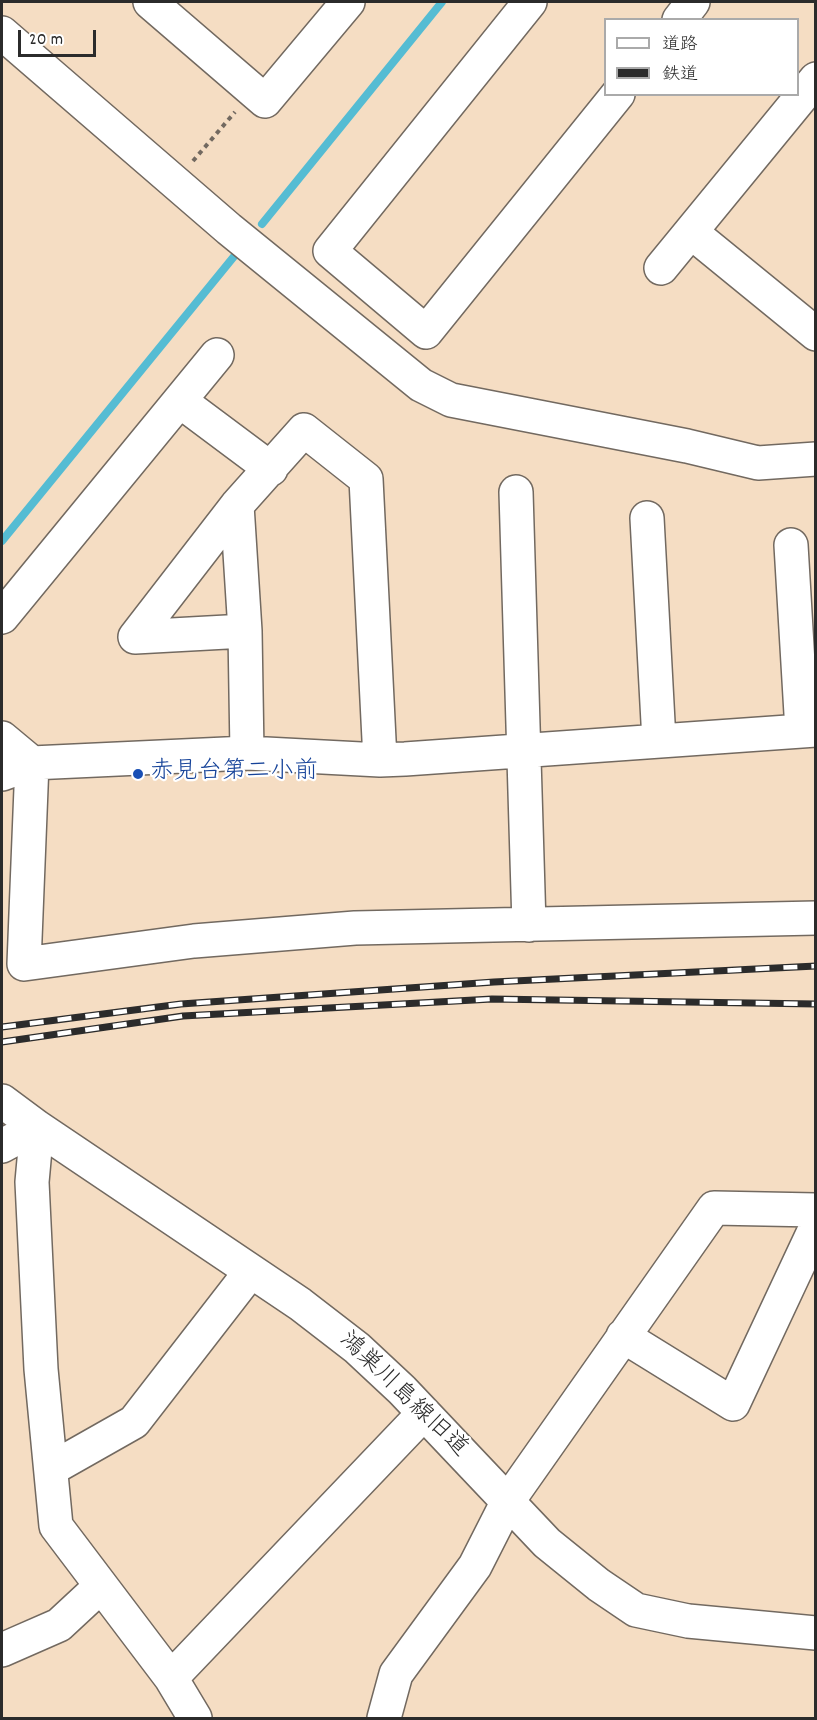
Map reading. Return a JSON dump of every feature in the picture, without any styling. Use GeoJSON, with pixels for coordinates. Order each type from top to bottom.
{"type":"FeatureCollection","features":[{"type":"Feature","properties":{"kind":"street"},"geometry":{"type":"LineString","coordinates":[[165,6],[265,101],[348,2]]}},
{"type":"Feature","properties":{"kind":"street"},"geometry":{"type":"LineString","coordinates":[[530,2],[330,251],[426,332],[616,96]]}},
{"type":"Feature","properties":{"kind":"street"},"geometry":{"type":"LineString","coordinates":[[681,18],[693,2]]}},
{"type":"Feature","properties":{"kind":"street"},"geometry":{"type":"LineString","coordinates":[[2,33],[229,229],[421,385],[451,400],[687,446],[758,463],[816,459]]}},
{"type":"Feature","properties":{"kind":"street"},"geometry":{"type":"LineString","coordinates":[[661,268],[816,79]]}},
{"type":"Feature","properties":{"kind":"street"},"geometry":{"type":"LineString","coordinates":[[691,232],[816,334]]}},
{"type":"Feature","properties":{"kind":"street"},"geometry":{"type":"LineString","coordinates":[[2,617],[217,355]]}},
{"type":"Feature","properties":{"kind":"street"},"geometry":{"type":"LineString","coordinates":[[180,400],[271,469]]}},
{"type":"Feature","properties":{"kind":"street"},"geometry":{"type":"LineString","coordinates":[[245,631],[135,637],[237,505],[304,430],[366,479],[380,760]]}},
{"type":"Feature","properties":{"kind":"street"},"geometry":{"type":"LineString","coordinates":[[516,492],[529,925]]}},
{"type":"Feature","properties":{"kind":"street"},"geometry":{"type":"LineString","coordinates":[[237,505],[245,631],[247,753]]}},
{"type":"Feature","properties":{"kind":"street"},"geometry":{"type":"LineString","coordinates":[[647,518],[659,741]]}},
{"type":"Feature","properties":{"kind":"street"},"geometry":{"type":"LineString","coordinates":[[2,774],[32,764],[247,753],[380,760],[808,731],[790,545]]}},
{"type":"Feature","properties":{"kind":"street"},"geometry":{"type":"LineString","coordinates":[[2,738],[32,764]]}},
{"type":"Feature","properties":{"kind":"street"},"geometry":{"type":"LineString","coordinates":[[32,764],[24,964],[194,941],[354,928],[816,918]]}},
{"type":"Feature","properties":{"kind":"street","name":"鴻巣川島線旧道"},"geometry":{"type":"LineString","coordinates":[[2,1101],[300,1304],[357,1348],[424,1413],[547,1543],[599,1585],[636,1610],[688,1622],[816,1633]]}},
{"type":"Feature","properties":{"kind":"street"},"geometry":{"type":"LineString","coordinates":[[2,1146],[37,1127]]}},
{"type":"Feature","properties":{"kind":"street"},"geometry":{"type":"LineString","coordinates":[[37,1127],[32,1182],[41,1368],[56,1526],[171,1678],[195,1719]]}},
{"type":"Feature","properties":{"kind":"street"},"geometry":{"type":"LineString","coordinates":[[384,1719],[396,1674],[475,1566],[508,1501],[714,1208],[816,1210]]}},
{"type":"Feature","properties":{"kind":"street"},"geometry":{"type":"LineString","coordinates":[[623,1336],[733,1404],[816,1227]]}},
{"type":"Feature","properties":{"kind":"street"},"geometry":{"type":"LineString","coordinates":[[51,1469],[134,1422],[251,1271]]}},
{"type":"Feature","properties":{"kind":"street"},"geometry":{"type":"LineString","coordinates":[[171,1678],[424,1413]]}},
{"type":"Feature","properties":{"kind":"street"},"geometry":{"type":"LineString","coordinates":[[2,1650],[59,1625],[101,1586]]}},
{"type":"Feature","properties":{"kind":"path"},"geometry":{"type":"LineString","coordinates":[[176,181],[252,90]]}},
{"type":"Feature","properties":{"kind":"waterway"},"geometry":{"type":"LineString","coordinates":[[262,224],[442,2]]}},
{"type":"Feature","properties":{"kind":"waterway"},"geometry":{"type":"LineString","coordinates":[[2,541],[236,254]]}},
{"type":"Feature","properties":{"kind":"railway"},"geometry":{"type":"LineString","coordinates":[[2,1027],[181,1004],[494,982],[816,966]]}},
{"type":"Feature","properties":{"kind":"railway"},"geometry":{"type":"LineString","coordinates":[[2,1042],[183,1016],[492,999],[816,1004]]}},
{"type":"Feature","properties":{"kind":"place","name":"赤見台第二小前"},"geometry":{"type":"Point","coordinates":[138,774]}}]}
